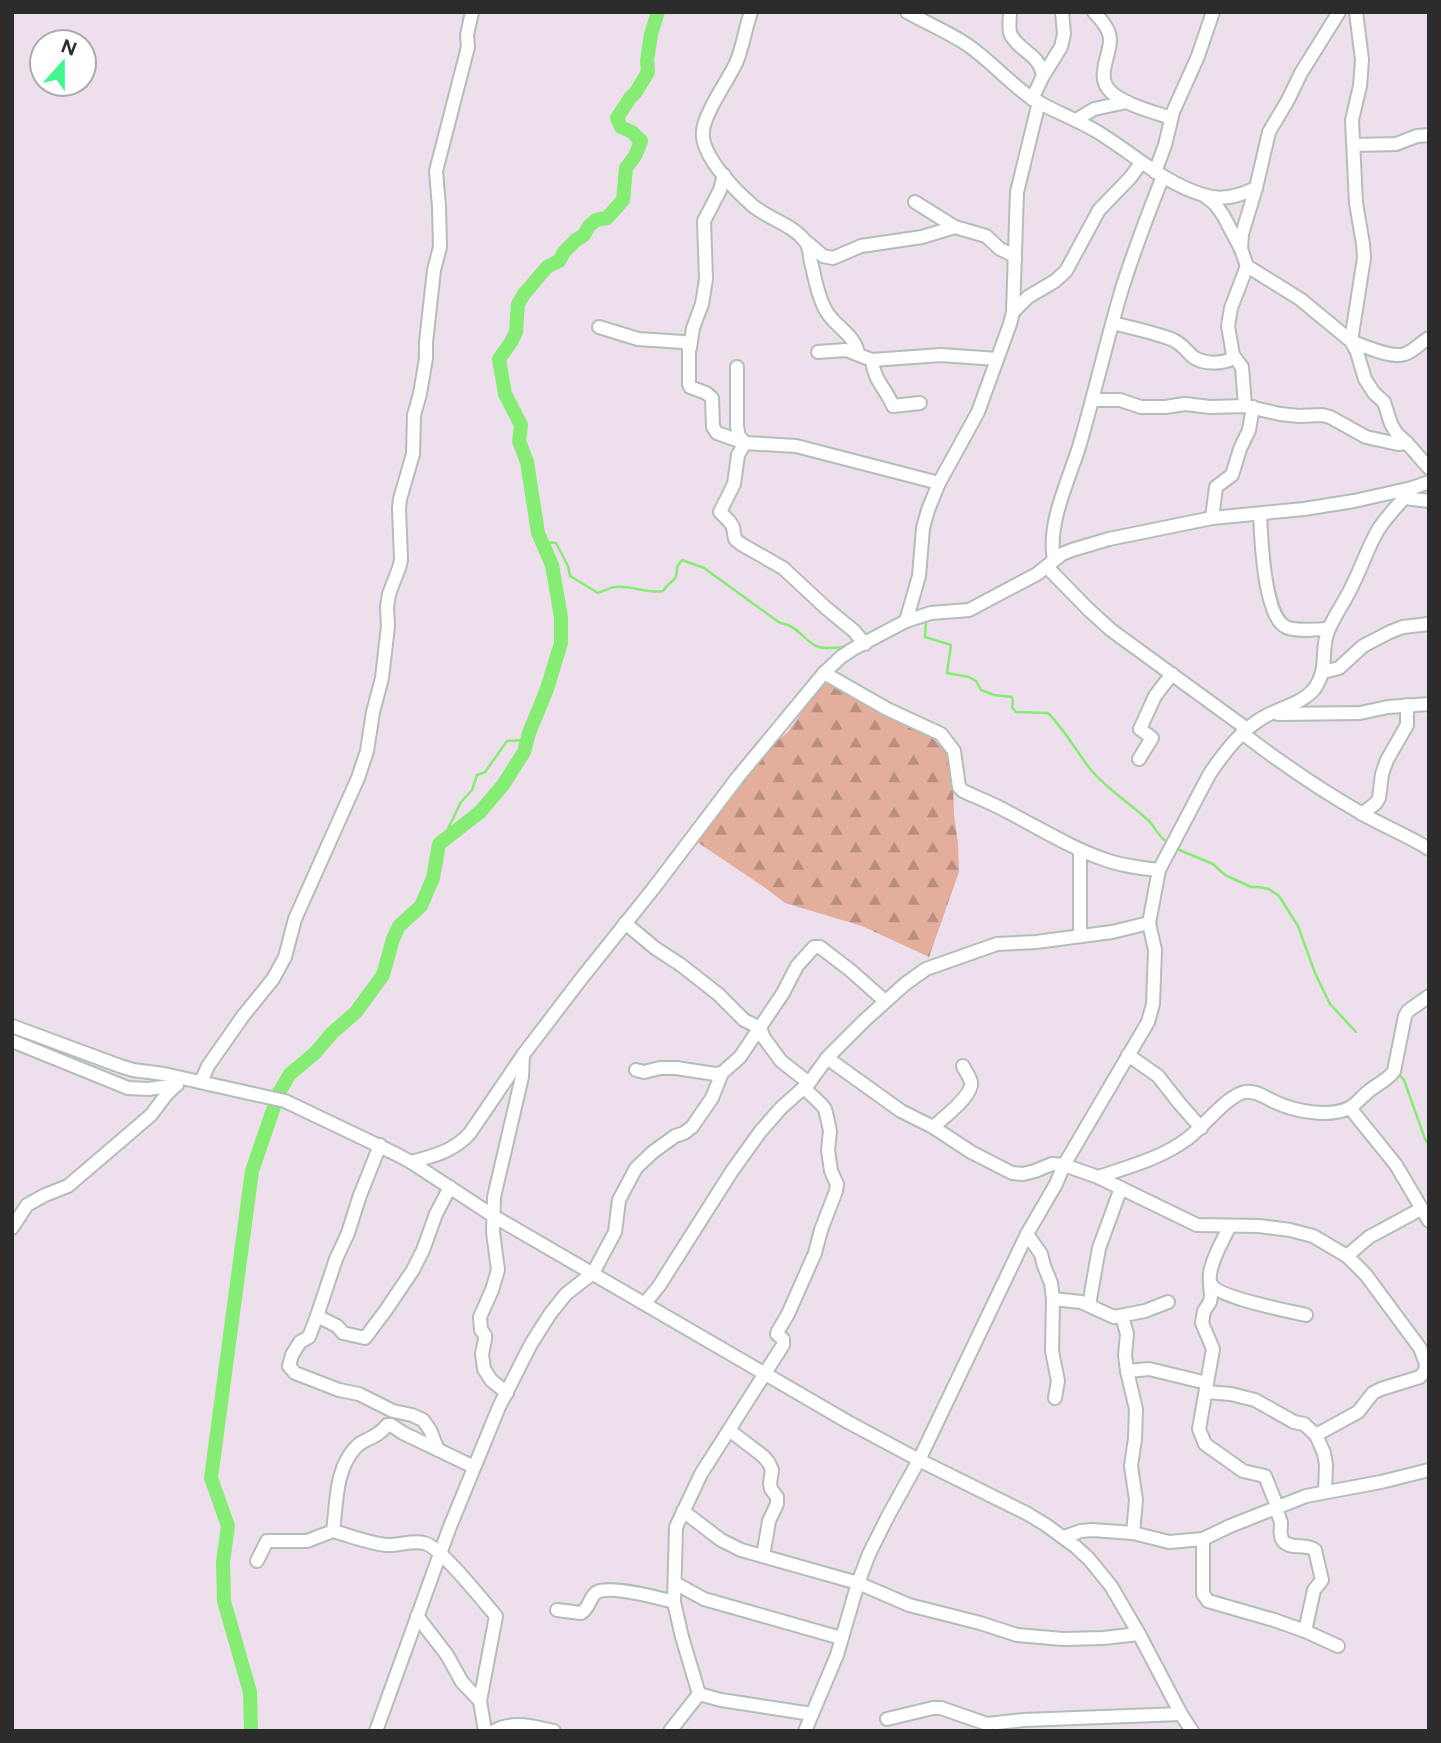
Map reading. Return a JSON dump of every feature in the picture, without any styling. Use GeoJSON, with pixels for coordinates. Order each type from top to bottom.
{"type":"FeatureCollection","features":[{"type":"Feature","properties":{"kind":"street"},"geometry":{"type":"LineString","coordinates":[[12,1041],[128,1087],[148,1090],[196,1081],[273,979],[285,957],[295,919],[358,778],[367,751],[382,678],[389,594],[401,560],[399,509],[413,454],[414,415],[426,358],[434,270],[439,247],[436,171],[468,47],[467,35],[472,12]]}},
{"type":"Feature","properties":{"kind":"street"},"geometry":{"type":"LineString","coordinates":[[751,12],[737,61],[703,130],[705,146],[724,175],[757,209],[790,228],[823,256],[833,258],[861,246],[922,237],[955,227]]}},
{"type":"Feature","properties":{"kind":"street"},"geometry":{"type":"LineString","coordinates":[[907,12],[964,43],[1035,100],[1104,135],[1159,174],[1205,195],[1223,215],[1247,266],[1300,299],[1351,341],[1385,353],[1405,355],[1429,338]]}},
{"type":"Feature","properties":{"kind":"street"},"geometry":{"type":"LineString","coordinates":[[1010,12],[1011,35],[1038,61],[1043,76]]}},
{"type":"Feature","properties":{"kind":"street"},"geometry":{"type":"LineString","coordinates":[[906,621],[919,576],[926,518],[940,483],[978,412],[1013,312],[1017,192],[1035,100],[1043,76],[1063,41],[1062,12]]}},
{"type":"Feature","properties":{"kind":"street"},"geometry":{"type":"LineString","coordinates":[[1094,12],[1110,36],[1104,67],[1105,82],[1112,92],[1128,102],[1171,118]]}},
{"type":"Feature","properties":{"kind":"street"},"geometry":{"type":"LineString","coordinates":[[1213,12],[1198,56],[1171,118],[1148,214],[1122,291],[1055,524],[1051,564],[1088,609],[1111,630],[1172,674],[1291,770],[1362,814],[1429,849]]}},
{"type":"Feature","properties":{"kind":"street"},"geometry":{"type":"LineString","coordinates":[[1241,249],[1242,234],[1269,132],[1339,12]]}},
{"type":"Feature","properties":{"kind":"street"},"geometry":{"type":"LineString","coordinates":[[1356,12],[1362,60],[1360,86],[1353,112],[1354,145],[1356,203],[1364,258],[1351,341],[1365,379],[1384,402],[1397,434],[1429,468]]}},
{"type":"Feature","properties":{"kind":"street"},"geometry":{"type":"LineString","coordinates":[[1076,120],[1094,109],[1128,102]]}},
{"type":"Feature","properties":{"kind":"street"},"geometry":{"type":"LineString","coordinates":[[1354,145],[1396,144],[1416,136],[1429,135]]}},
{"type":"Feature","properties":{"kind":"street"},"geometry":{"type":"LineString","coordinates":[[1013,312],[1028,297],[1066,271],[1099,209],[1141,163]]}},
{"type":"Feature","properties":{"kind":"street"},"geometry":{"type":"LineString","coordinates":[[724,175],[720,190],[704,221],[706,279],[690,348],[689,384],[693,389],[712,398],[715,431],[745,443],[796,446],[940,483]]}},
{"type":"Feature","properties":{"kind":"street"},"geometry":{"type":"LineString","coordinates":[[1205,195],[1230,197],[1256,188]]}},
{"type":"Feature","properties":{"kind":"street"},"geometry":{"type":"LineString","coordinates":[[915,202],[955,227],[986,236],[1014,259]]}},
{"type":"Feature","properties":{"kind":"street"},"geometry":{"type":"LineString","coordinates":[[806,242],[820,300],[826,313],[854,342],[858,354]]}},
{"type":"Feature","properties":{"kind":"street"},"geometry":{"type":"LineString","coordinates":[[1212,518],[1216,487],[1233,475],[1240,449],[1249,430],[1249,407],[1242,367],[1234,358],[1228,326],[1231,308],[1247,266]]}},
{"type":"Feature","properties":{"kind":"street"},"geometry":{"type":"LineString","coordinates":[[1113,323],[1170,339],[1200,360],[1221,362],[1234,358]]}},
{"type":"Feature","properties":{"kind":"street"},"geometry":{"type":"LineString","coordinates":[[599,327],[638,339],[687,342],[690,348]]}},
{"type":"Feature","properties":{"kind":"street"},"geometry":{"type":"LineString","coordinates":[[818,352],[846,350],[872,360],[941,355],[997,359]]}},
{"type":"Feature","properties":{"kind":"street"},"geometry":{"type":"LineString","coordinates":[[872,360],[875,376],[893,405],[920,404]]}},
{"type":"Feature","properties":{"kind":"street"},"geometry":{"type":"LineString","coordinates":[[737,367],[737,428],[745,443]]}},
{"type":"Feature","properties":{"kind":"street"},"geometry":{"type":"LineString","coordinates":[[1091,400],[1119,400],[1141,407],[1185,404],[1249,407],[1298,416],[1322,415],[1366,437],[1398,444],[1408,443]]}},
{"type":"Feature","properties":{"kind":"street"},"geometry":{"type":"LineString","coordinates":[[745,443],[738,455],[734,484],[720,512],[733,527],[735,539],[783,568],[855,631],[866,644]]}},
{"type":"Feature","properties":{"kind":"street"},"geometry":{"type":"LineString","coordinates":[[411,1162],[436,1156],[461,1143],[470,1133],[523,1055],[738,777],[824,673],[841,657],[906,621],[931,613],[968,610],[1072,550],[1212,518],[1317,507],[1409,493],[1429,482]]}},
{"type":"Feature","properties":{"kind":"street"},"geometry":{"type":"LineString","coordinates":[[1409,493],[1429,501]]}},
{"type":"Feature","properties":{"kind":"street"},"geometry":{"type":"LineString","coordinates":[[805,1731],[837,1655],[869,1555],[919,1460],[1027,1234],[1148,1022],[1153,1004],[1155,950],[1149,923],[1160,870],[1217,763],[1259,719],[1312,692],[1323,672],[1329,629],[1379,529],[1409,493]]}},
{"type":"Feature","properties":{"kind":"street"},"geometry":{"type":"LineString","coordinates":[[1260,514],[1262,562],[1278,621],[1293,629],[1329,629]]}},
{"type":"Feature","properties":{"kind":"street"},"geometry":{"type":"LineString","coordinates":[[1323,672],[1339,668],[1363,646],[1390,632],[1429,624]]}},
{"type":"Feature","properties":{"kind":"street"},"geometry":{"type":"LineString","coordinates":[[824,673],[887,709],[941,734],[954,751],[963,791],[1006,810],[1080,850],[1127,866],[1160,870]]}},
{"type":"Feature","properties":{"kind":"street"},"geometry":{"type":"LineString","coordinates":[[1139,759],[1152,738],[1140,729],[1155,696],[1172,674]]}},
{"type":"Feature","properties":{"kind":"street"},"geometry":{"type":"LineString","coordinates":[[1270,714],[1360,713],[1388,707],[1429,704]]}},
{"type":"Feature","properties":{"kind":"street"},"geometry":{"type":"LineString","coordinates":[[1362,814],[1379,798],[1387,760],[1407,725],[1407,705]]}},
{"type":"Feature","properties":{"kind":"street"},"geometry":{"type":"LineString","coordinates":[[1080,850],[1080,936]]}},
{"type":"Feature","properties":{"kind":"street"},"geometry":{"type":"LineString","coordinates":[[625,923],[719,994],[744,1020],[760,1028],[780,1061],[807,1086],[825,1109],[830,1130],[828,1150],[831,1171],[837,1184],[815,1253],[778,1331],[783,1345],[701,1474],[676,1527],[674,1602],[699,1694]]}},
{"type":"Feature","properties":{"kind":"street"},"geometry":{"type":"LineString","coordinates":[[645,1303],[659,1286],[739,1161],[781,1108],[807,1086],[827,1058],[905,984],[926,969],[997,944],[1112,932],[1149,923]]}},
{"type":"Feature","properties":{"kind":"street"},"geometry":{"type":"LineString","coordinates":[[376,1731],[440,1553],[507,1392],[531,1344],[550,1314],[566,1294],[593,1273],[615,1232],[619,1200],[636,1168],[653,1152],[692,1127],[712,1098],[722,1073],[740,1058],[783,993],[797,966],[814,947],[820,947],[886,1001]]}},
{"type":"Feature","properties":{"kind":"street"},"geometry":{"type":"LineString","coordinates":[[1098,1177],[1167,1152],[1201,1128],[1241,1092],[1251,1091],[1276,1103],[1307,1112],[1350,1108],[1394,1071],[1405,1016],[1429,996]]}},
{"type":"Feature","properties":{"kind":"street"},"geometry":{"type":"LineString","coordinates":[[12,1026],[120,1066],[297,1105],[411,1162],[495,1217],[848,1422],[1028,1514],[1064,1537],[1089,1559],[1111,1586],[1192,1731]]}},
{"type":"Feature","properties":{"kind":"street"},"geometry":{"type":"LineString","coordinates":[[507,1392],[491,1380],[484,1369],[482,1354],[485,1335],[481,1330],[480,1317],[498,1270],[493,1232],[494,1197],[522,1077],[523,1055]]}},
{"type":"Feature","properties":{"kind":"street"},"geometry":{"type":"LineString","coordinates":[[1128,1055],[1158,1076],[1201,1128]]}},
{"type":"Feature","properties":{"kind":"street"},"geometry":{"type":"LineString","coordinates":[[827,1058],[901,1111],[933,1126],[971,1152],[1012,1173],[1023,1174],[1052,1164],[1065,1165],[1098,1177],[1197,1225],[1259,1226],[1301,1233],[1313,1236],[1347,1256],[1366,1275],[1420,1348],[1426,1364],[1425,1371],[1420,1377],[1373,1393],[1359,1412],[1316,1435]]}},
{"type":"Feature","properties":{"kind":"street"},"geometry":{"type":"LineString","coordinates":[[933,1126],[962,1101],[970,1088],[971,1082],[963,1066]]}},
{"type":"Feature","properties":{"kind":"street"},"geometry":{"type":"LineString","coordinates":[[636,1070],[644,1072],[676,1068],[722,1073]]}},
{"type":"Feature","properties":{"kind":"street"},"geometry":{"type":"LineString","coordinates":[[12,1228],[27,1206],[68,1186],[151,1115],[176,1085]]}},
{"type":"Feature","properties":{"kind":"street"},"geometry":{"type":"LineString","coordinates":[[1350,1108],[1396,1165],[1429,1221]]}},
{"type":"Feature","properties":{"kind":"street"},"geometry":{"type":"LineString","coordinates":[[380,1145],[309,1337],[300,1342],[289,1366],[295,1373],[339,1390],[359,1394],[393,1411],[423,1420],[438,1450]]}},
{"type":"Feature","properties":{"kind":"street"},"geometry":{"type":"LineString","coordinates":[[317,1317],[337,1326],[343,1333],[365,1338],[413,1270],[450,1188]]}},
{"type":"Feature","properties":{"kind":"street"},"geometry":{"type":"LineString","coordinates":[[1089,1305],[1099,1248],[1121,1188]]}},
{"type":"Feature","properties":{"kind":"street"},"geometry":{"type":"LineString","coordinates":[[1347,1256],[1369,1237],[1422,1209]]}},
{"type":"Feature","properties":{"kind":"street"},"geometry":{"type":"LineString","coordinates":[[1230,1226],[1217,1251],[1210,1278],[1211,1296],[1202,1323],[1213,1349],[1199,1429],[1203,1441],[1243,1471],[1265,1476],[1281,1523],[1280,1534],[1284,1541],[1289,1545],[1309,1546],[1315,1550],[1322,1580],[1314,1590],[1306,1631]]}},
{"type":"Feature","properties":{"kind":"street"},"geometry":{"type":"LineString","coordinates":[[1027,1234],[1041,1254],[1051,1283],[1052,1350],[1058,1381],[1055,1398]]}},
{"type":"Feature","properties":{"kind":"street"},"geometry":{"type":"LineString","coordinates":[[1210,1284],[1215,1289],[1240,1299],[1306,1315]]}},
{"type":"Feature","properties":{"kind":"street"},"geometry":{"type":"LineString","coordinates":[[1053,1299],[1089,1305],[1114,1317],[1168,1302]]}},
{"type":"Feature","properties":{"kind":"street"},"geometry":{"type":"LineString","coordinates":[[1122,1316],[1127,1334],[1127,1371],[1136,1409],[1131,1466],[1136,1500],[1133,1533]]}},
{"type":"Feature","properties":{"kind":"street"},"geometry":{"type":"LineString","coordinates":[[1127,1371],[1149,1369],[1206,1388],[1255,1400],[1293,1422],[1304,1424],[1316,1435],[1324,1453],[1325,1492]]}},
{"type":"Feature","properties":{"kind":"street"},"geometry":{"type":"LineString","coordinates":[[333,1531],[342,1466],[358,1444],[381,1433],[387,1425],[474,1467]]}},
{"type":"Feature","properties":{"kind":"street"},"geometry":{"type":"LineString","coordinates":[[729,1430],[763,1456],[772,1470],[770,1483],[777,1497],[777,1504],[769,1521],[763,1556]]}},
{"type":"Feature","properties":{"kind":"street"},"geometry":{"type":"LineString","coordinates":[[1064,1537],[1092,1530],[1133,1533],[1169,1542],[1203,1539],[1276,1506],[1306,1496],[1429,1470]]}},
{"type":"Feature","properties":{"kind":"street"},"geometry":{"type":"LineString","coordinates":[[682,1511],[731,1546],[858,1583],[909,1605],[1017,1635],[1063,1639],[1139,1634]]}},
{"type":"Feature","properties":{"kind":"street"},"geometry":{"type":"LineString","coordinates":[[257,1561],[267,1541],[307,1542],[333,1531],[388,1545],[424,1543],[440,1553],[496,1616],[480,1701],[485,1731]]}},
{"type":"Feature","properties":{"kind":"street"},"geometry":{"type":"LineString","coordinates":[[1203,1539],[1203,1594],[1208,1601],[1306,1631],[1338,1646]]}},
{"type":"Feature","properties":{"kind":"street"},"geometry":{"type":"LineString","coordinates":[[675,1583],[704,1599],[841,1638]]}},
{"type":"Feature","properties":{"kind":"street"},"geometry":{"type":"LineString","coordinates":[[557,1610],[581,1614],[600,1591],[617,1591],[674,1602]]}},
{"type":"Feature","properties":{"kind":"street"},"geometry":{"type":"LineString","coordinates":[[417,1616],[447,1655],[462,1682],[480,1701]]}},
{"type":"Feature","properties":{"kind":"street"},"geometry":{"type":"LineString","coordinates":[[699,1694],[812,1714]]}},
{"type":"Feature","properties":{"kind":"street"},"geometry":{"type":"LineString","coordinates":[[670,1731],[699,1694]]}},
{"type":"Feature","properties":{"kind":"street"},"geometry":{"type":"LineString","coordinates":[[887,1719],[933,1708],[941,1708],[986,1727],[1024,1720],[1181,1714]]}},
{"type":"Feature","properties":{"kind":"street"},"geometry":{"type":"LineString","coordinates":[[494,1731],[519,1724],[554,1731]]}},
{"type":"Feature","properties":{"kind":"green space"},"geometry":{"type":"Polygon","coordinates":[[[823,682],[852,693],[921,728],[952,756],[959,872],[929,957],[862,926],[785,903],[694,840],[769,748],[788,732],[823,682]]]}},
{"type":"Feature","properties":{"kind":"waterway"},"geometry":{"type":"LineString","coordinates":[[278,1094],[290,1074],[356,1012],[383,975],[399,926],[421,906],[433,878],[439,844],[480,812],[503,785],[524,752],[547,689],[561,643],[561,617],[552,565],[538,533],[527,462],[519,441],[521,425],[505,394],[499,359],[516,332],[518,304],[524,294],[547,267],[559,261],[564,252],[584,235],[589,226],[596,220],[607,218],[623,200],[626,168],[641,141],[632,132],[621,127],[617,118],[648,72],[651,34],[658,12]]}},
{"type":"Feature","properties":{"kind":"waterway"},"geometry":{"type":"LineString","coordinates":[[542,542],[556,543],[570,576],[598,593],[613,587],[663,591],[674,579],[682,560],[704,568],[815,645],[821,648],[849,647]]}},
{"type":"Feature","properties":{"kind":"waterway"},"geometry":{"type":"LineString","coordinates":[[925,621],[925,637],[951,645],[947,673],[969,677],[976,681],[981,690],[994,695],[1012,697],[1012,707],[1016,712],[1048,713],[1098,777],[1149,821],[1166,841]]}},
{"type":"Feature","properties":{"kind":"waterway"},"geometry":{"type":"LineString","coordinates":[[442,841],[461,802],[472,790],[477,775],[485,772],[507,741],[527,740]]}},
{"type":"Feature","properties":{"kind":"waterway"},"geometry":{"type":"LineString","coordinates":[[1177,849],[1213,864],[1225,875],[1251,887],[1269,889],[1279,896],[1298,926],[1315,973],[1330,1004],[1356,1032]]}},
{"type":"Feature","properties":{"kind":"waterway"},"geometry":{"type":"LineString","coordinates":[[1399,1074],[1404,1080],[1429,1145]]}},
{"type":"Feature","properties":{"kind":"waterway"},"geometry":{"type":"LineString","coordinates":[[251,1731],[250,1692],[224,1601],[223,1562],[228,1526],[211,1478],[252,1171],[275,1104]]}}]}
